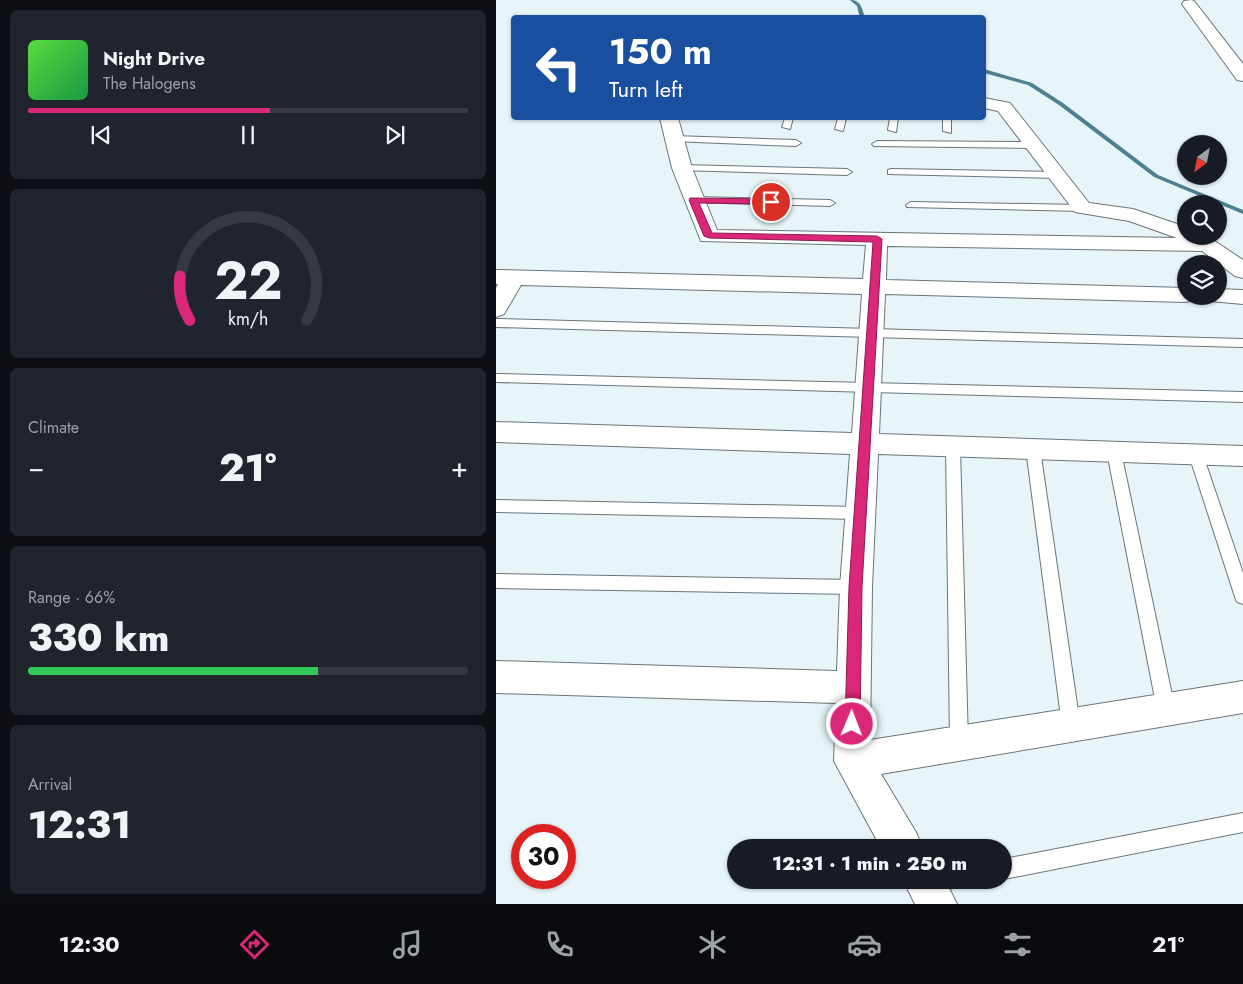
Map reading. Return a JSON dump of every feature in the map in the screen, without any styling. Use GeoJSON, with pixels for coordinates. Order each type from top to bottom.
{"type":"FeatureCollection","features":[{"type":"Feature","properties":{"kind":"street"},"geometry":{"type":"LineString","coordinates":[[1189,4],[1243,76]]}},
{"type":"Feature","properties":{"kind":"street"},"geometry":{"type":"LineString","coordinates":[[986,104],[1003,106],[1082,208],[1133,215],[1177,231]]}},
{"type":"Feature","properties":{"kind":"street"},"geometry":{"type":"LineString","coordinates":[[669,120],[682,168],[693,200],[709,236],[1177,241]]}},
{"type":"Feature","properties":{"kind":"street"},"geometry":{"type":"LineString","coordinates":[[877,239],[856,587],[852,760],[898,839]]}},
{"type":"Feature","properties":{"kind":"street"},"geometry":{"type":"LineString","coordinates":[[1205,245],[1243,271]]}},
{"type":"Feature","properties":{"kind":"street"},"geometry":{"type":"LineString","coordinates":[[496,309],[504,278],[1177,295]]}},
{"type":"Feature","properties":{"kind":"street"},"geometry":{"type":"LineString","coordinates":[[1227,296],[1243,297]]}},
{"type":"Feature","properties":{"kind":"street"},"geometry":{"type":"LineString","coordinates":[[496,432],[1243,456]]}},
{"type":"Feature","properties":{"kind":"street"},"geometry":{"type":"LineString","coordinates":[[496,676],[853,687]]}},
{"type":"Feature","properties":{"kind":"street"},"geometry":{"type":"LineString","coordinates":[[852,760],[1243,697]]}},
{"type":"Feature","properties":{"kind":"lane"},"geometry":{"type":"LineString","coordinates":[[787,128],[789,120]]}},
{"type":"Feature","properties":{"kind":"lane"},"geometry":{"type":"LineString","coordinates":[[840,129],[842,120]]}},
{"type":"Feature","properties":{"kind":"lane"},"geometry":{"type":"LineString","coordinates":[[893,130],[894,120]]}},
{"type":"Feature","properties":{"kind":"lane"},"geometry":{"type":"LineString","coordinates":[[947,120],[948,131]]}},
{"type":"Feature","properties":{"kind":"lane"},"geometry":{"type":"LineString","coordinates":[[674,139],[796,143]]}},
{"type":"Feature","properties":{"kind":"lane"},"geometry":{"type":"LineString","coordinates":[[877,144],[1033,145]]}},
{"type":"Feature","properties":{"kind":"lane"},"geometry":{"type":"LineString","coordinates":[[682,168],[847,172]]}},
{"type":"Feature","properties":{"kind":"lane"},"geometry":{"type":"LineString","coordinates":[[891,172],[1056,175]]}},
{"type":"Feature","properties":{"kind":"lane"},"geometry":{"type":"LineString","coordinates":[[693,200],[830,203]]}},
{"type":"Feature","properties":{"kind":"lane"},"geometry":{"type":"LineString","coordinates":[[911,205],[1082,208]]}},
{"type":"Feature","properties":{"kind":"lane"},"geometry":{"type":"LineString","coordinates":[[496,323],[1243,343]]}},
{"type":"Feature","properties":{"kind":"lane"},"geometry":{"type":"LineString","coordinates":[[496,378],[1243,398]]}},
{"type":"Feature","properties":{"kind":"lane"},"geometry":{"type":"LineString","coordinates":[[953,447],[958,743]]}},
{"type":"Feature","properties":{"kind":"lane"},"geometry":{"type":"LineString","coordinates":[[1033,449],[1071,725]]}},
{"type":"Feature","properties":{"kind":"lane"},"geometry":{"type":"LineString","coordinates":[[1114,452],[1166,710]]}},
{"type":"Feature","properties":{"kind":"lane"},"geometry":{"type":"LineString","coordinates":[[1196,455],[1243,597]]}},
{"type":"Feature","properties":{"kind":"lane"},"geometry":{"type":"LineString","coordinates":[[496,506],[860,513]]}},
{"type":"Feature","properties":{"kind":"lane"},"geometry":{"type":"LineString","coordinates":[[496,581],[856,587]]}},
{"type":"Feature","properties":{"kind":"lane"},"geometry":{"type":"LineString","coordinates":[[1012,868],[1243,822]]}},
{"type":"Feature","properties":{"kind":"waterway"},"geometry":{"type":"LineString","coordinates":[[852,0],[859,5],[862,15]]}},
{"type":"Feature","properties":{"kind":"waterway"},"geometry":{"type":"LineString","coordinates":[[986,72],[1030,84],[1061,104],[1156,176],[1243,212]]}},
{"type":"Feature","properties":{"kind":"route"},"geometry":{"type":"LineString","coordinates":[[771,202],[693,200],[709,236],[877,239],[856,587],[852,724]]}}]}
